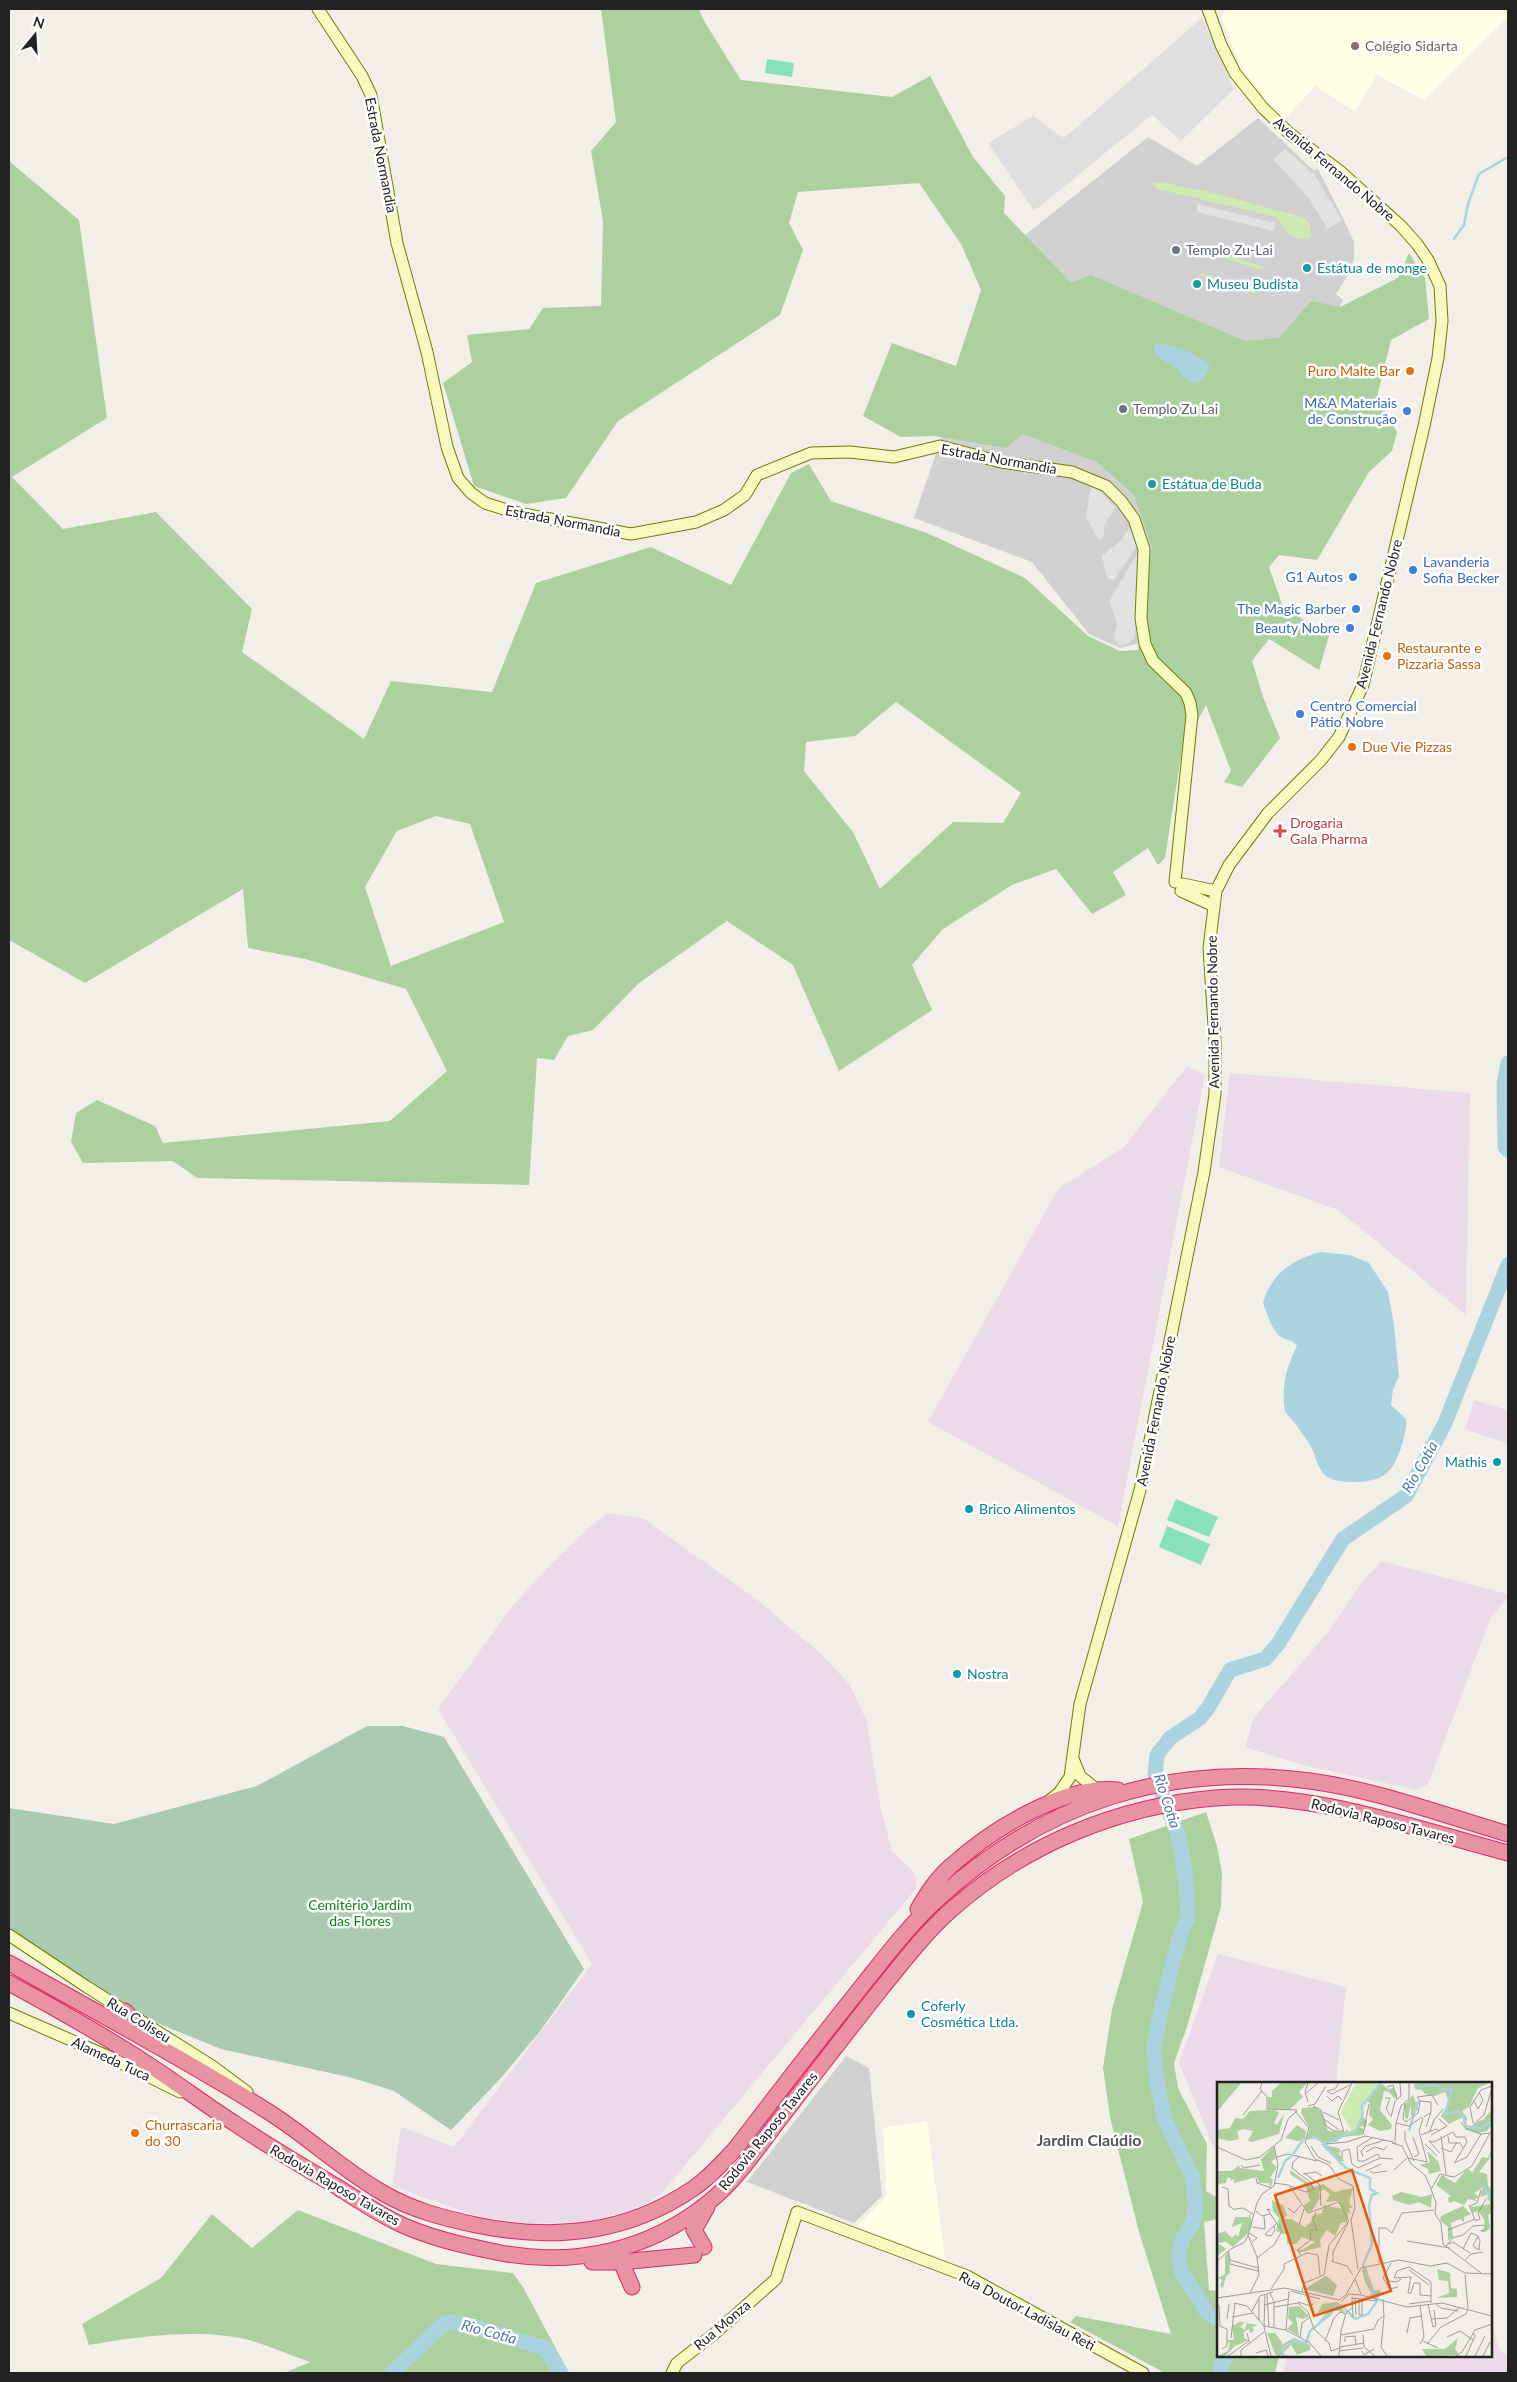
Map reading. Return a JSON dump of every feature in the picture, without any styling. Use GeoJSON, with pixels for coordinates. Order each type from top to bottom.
{"type":"FeatureCollection","features":[{"type":"Feature","properties":{"kind":"highway","name":"Rodovia Raposo Tavares"},"geometry":{"type":"LineString","coordinates":[[9,1963],[158,2046],[266,2110],[381,2192],[417,2210],[451,2220],[531,2234],[570,2233],[601,2229],[632,2220],[662,2207],[694,2188],[715,2171],[736,2148],[905,1933],[936,1899],[963,1876],[1014,1840],[1041,1824],[1074,1810],[1137,1790],[1176,1782],[1247,1777],[1311,1781],[1364,1791],[1508,1834]]}},
{"type":"Feature","properties":{"kind":"highway"},"geometry":{"type":"LineString","coordinates":[[905,1933],[925,1898],[950,1867],[984,1841],[1045,1805],[1096,1789],[1137,1790]]}},
{"type":"Feature","properties":{"kind":"highway","name":"Rodovia Raposo Tavares"},"geometry":{"type":"LineString","coordinates":[[9,1984],[147,2063],[268,2146],[394,2222],[461,2243],[502,2253],[534,2257],[579,2257],[634,2246],[660,2234],[711,2200],[747,2161],[900,1965],[949,1911],[1009,1866],[1039,1848],[1109,1818],[1185,1802],[1246,1797],[1302,1802],[1334,1808],[1508,1853]]}},
{"type":"Feature","properties":{"kind":"highway"},"geometry":{"type":"LineString","coordinates":[[125,2011],[158,2046]]}},
{"type":"Feature","properties":{"kind":"highway"},"geometry":{"type":"LineString","coordinates":[[534,2257],[570,2262],[620,2262],[699,2251],[694,2230],[696,2222],[711,2200]]}},
{"type":"Feature","properties":{"kind":"highway"},"geometry":{"type":"LineString","coordinates":[[620,2262],[632,2287]]}},
{"type":"Feature","properties":{"kind":"street","name":"Estrada Normandia"},"geometry":{"type":"LineString","coordinates":[[318,9],[362,76],[371,95],[396,243],[427,352],[447,447],[458,478],[471,493],[486,503],[513,512],[631,534],[696,522],[724,510],[744,495],[757,475],[811,453],[850,452],[894,457],[940,446],[1002,462],[1072,472],[1106,486],[1126,507],[1134,519],[1141,536],[1144,549],[1141,618],[1145,644],[1154,661],[1186,693],[1190,703],[1192,715],[1180,886]]}},
{"type":"Feature","properties":{"kind":"street","name":"Avenida Fernando Nobre"},"geometry":{"type":"LineString","coordinates":[[1074,1759],[1074,1740],[1080,1704],[1140,1490],[1204,1172],[1215,1094],[1215,1041],[1209,948],[1216,891],[1229,865],[1268,812],[1321,760],[1339,737],[1363,685],[1424,426],[1438,358],[1442,321],[1440,286],[1428,260],[1417,244],[1401,226],[1359,188],[1289,133],[1263,108],[1235,73],[1220,45],[1208,9]]}},
{"type":"Feature","properties":{"kind":"street"},"geometry":{"type":"LineString","coordinates":[[1180,886],[1216,891]]}},
{"type":"Feature","properties":{"kind":"street"},"geometry":{"type":"LineString","coordinates":[[1180,886],[1214,906]]}},
{"type":"Feature","properties":{"kind":"street"},"geometry":{"type":"LineString","coordinates":[[1074,1759],[1080,1776],[1096,1789]]}},
{"type":"Feature","properties":{"kind":"street"},"geometry":{"type":"LineString","coordinates":[[1045,1805],[1065,1785],[1070,1776],[1074,1759]]}},
{"type":"Feature","properties":{"kind":"street","name":"Rua Coliseu"},"geometry":{"type":"LineString","coordinates":[[9,1934],[226,2075],[266,2110]]}},
{"type":"Feature","properties":{"kind":"street","name":"Alameda Tuca"},"geometry":{"type":"LineString","coordinates":[[9,2013],[105,2055],[212,2108]]}},
{"type":"Feature","properties":{"kind":"street","name":"Rua Monza"},"geometry":{"type":"LineString","coordinates":[[672,2373],[676,2363],[714,2334],[776,2279],[797,2212]]}},
{"type":"Feature","properties":{"kind":"street","name":"Rua Doutor Ladislau Reti"},"geometry":{"type":"LineString","coordinates":[[797,2212],[967,2276],[1143,2373]]}},
{"type":"Feature","properties":{"kind":"shaded area","name":"Colégio Sidarta"},"geometry":{"type":"Polygon","coordinates":[[[1231,9],[1508,9],[1508,17],[1424,100],[1377,75],[1355,111],[1315,86],[1283,121],[1261,101],[1243,76],[1221,16],[1231,9]]]}},
{"type":"Feature","properties":{"kind":"shaded area"},"geometry":{"type":"Polygon","coordinates":[[[1202,18],[1234,89],[1181,141],[1152,115],[1034,211],[988,143],[1033,116],[1064,138],[1202,18]]]}},
{"type":"Feature","properties":{"kind":"shaded area","name":"Templo Zu Lai"},"geometry":{"type":"Polygon","coordinates":[[[1258,118],[1313,170],[1318,169],[1354,242],[1354,259],[1350,272],[1336,294],[1343,300],[1194,629],[1120,648],[1089,634],[1032,562],[914,518],[1005,251],[1148,137],[1197,166],[1258,118]]]}},
{"type":"Feature","properties":{"kind":"shaded area"},"geometry":{"type":"Polygon","coordinates":[[[1285,149],[1314,174],[1342,220],[1328,229],[1308,197],[1273,159],[1285,149]]]}},
{"type":"Feature","properties":{"kind":"shaded area"},"geometry":{"type":"Polygon","coordinates":[[[1198,204],[1275,223],[1274,231],[1197,212],[1198,204]]]}},
{"type":"Feature","properties":{"kind":"shaded area"},"geometry":{"type":"Polygon","coordinates":[[[1091,486],[1099,490],[1115,508],[1104,525],[1104,536],[1099,541],[1086,517],[1091,486]]]}},
{"type":"Feature","properties":{"kind":"shaded area"},"geometry":{"type":"Polygon","coordinates":[[[1131,527],[1138,544],[1114,580],[1107,578],[1102,556],[1120,541],[1131,527]]]}},
{"type":"Feature","properties":{"kind":"shaded area"},"geometry":{"type":"Polygon","coordinates":[[[1140,549],[1143,555],[1134,638],[1127,644],[1120,645],[1114,639],[1117,623],[1109,601],[1140,549]]]}},
{"type":"Feature","properties":{"kind":"shaded area"},"geometry":{"type":"Polygon","coordinates":[[[1187,1066],[1205,1075],[1118,1526],[928,1422],[1058,1189],[1124,1147],[1187,1066]]]}},
{"type":"Feature","properties":{"kind":"shaded area"},"geometry":{"type":"Polygon","coordinates":[[[1230,1073],[1470,1093],[1466,1315],[1338,1210],[1219,1167],[1230,1073]]]}},
{"type":"Feature","properties":{"kind":"shaded area"},"geometry":{"type":"Polygon","coordinates":[[[1474,1400],[1508,1410],[1508,1444],[1465,1429],[1474,1400]]]}},
{"type":"Feature","properties":{"kind":"shaded area"},"geometry":{"type":"Polygon","coordinates":[[[609,1513],[644,1519],[755,1598],[821,1654],[850,1685],[867,1722],[881,1809],[892,1851],[913,1871],[917,1881],[915,1890],[662,2193],[645,2204],[626,2212],[590,2221],[531,2224],[476,2216],[392,2186],[401,2127],[454,2147],[592,1964],[438,1709],[513,1605],[550,1565],[596,1521],[609,1513]]]}},
{"type":"Feature","properties":{"kind":"shaded area"},"geometry":{"type":"Polygon","coordinates":[[[1381,1561],[1508,1594],[1508,1598],[1491,1617],[1428,1784],[1417,1790],[1303,1765],[1245,1747],[1253,1719],[1329,1631],[1360,1585],[1381,1561]]]}},
{"type":"Feature","properties":{"kind":"shaded area"},"geometry":{"type":"Polygon","coordinates":[[[1218,1954],[1346,1987],[1336,2082],[1217,2082],[1217,2156],[1179,2063],[1218,1954]]]}},
{"type":"Feature","properties":{"kind":"shaded area"},"geometry":{"type":"Polygon","coordinates":[[[846,2056],[869,2068],[882,2196],[854,2223],[747,2182],[846,2056]]]}},
{"type":"Feature","properties":{"kind":"shaded area"},"geometry":{"type":"Polygon","coordinates":[[[927,2121],[945,2259],[856,2227],[887,2196],[883,2128],[927,2121]]]}},
{"type":"Feature","properties":{"kind":"shaded area"},"geometry":{"type":"Polygon","coordinates":[[[1492,2323],[1499,2350],[1508,2356],[1508,2373],[1283,2373],[1287,2357],[1492,2357],[1492,2323]]]}},
{"type":"Feature","properties":{"kind":"green space"},"geometry":{"type":"Polygon","coordinates":[[[601,9],[699,9],[704,21],[741,80],[892,97],[930,76],[973,157],[1005,196],[1004,213],[1071,283],[1091,275],[1245,341],[1279,338],[1311,301],[1340,307],[1398,278],[1409,253],[1425,278],[1429,319],[1391,340],[1377,397],[1397,432],[1392,451],[1369,472],[1317,560],[1279,555],[1269,567],[1283,607],[1329,636],[1319,670],[1269,639],[1252,661],[1263,697],[1280,738],[1242,787],[1224,782],[1231,771],[1206,705],[1182,750],[1165,858],[1158,865],[1148,848],[1113,872],[1126,895],[1092,914],[1056,869],[1012,885],[943,929],[912,965],[932,1010],[839,1071],[793,965],[727,921],[639,983],[593,1030],[568,1036],[554,1060],[537,1058],[529,1185],[197,1178],[173,1161],[83,1163],[71,1142],[76,1113],[97,1100],[155,1126],[163,1143],[390,1121],[447,1071],[406,989],[305,959],[248,948],[243,889],[85,983],[9,940],[9,161],[79,220],[107,418],[12,477],[63,529],[156,512],[252,609],[242,652],[364,739],[391,681],[492,692],[536,583],[651,547],[731,585],[791,473],[809,464],[831,501],[927,533],[1025,578],[1088,636],[1120,651],[1138,650],[1152,547],[1134,495],[1097,462],[1023,434],[1006,448],[935,436],[901,437],[863,416],[892,343],[956,366],[981,290],[961,244],[919,183],[798,192],[789,223],[803,250],[780,315],[618,421],[566,498],[526,504],[474,486],[443,383],[472,362],[467,335],[529,329],[543,308],[601,306],[603,221],[591,151],[616,122],[601,9]],[[896,702],[855,736],[806,742],[804,771],[853,832],[880,889],[953,822],[1003,823],[1021,793],[896,702]],[[436,816],[397,831],[365,887],[391,966],[504,922],[470,824],[436,816]]]}},
{"type":"Feature","properties":{"kind":"green space"},"geometry":{"type":"Polygon","coordinates":[[[767,59],[794,63],[792,77],[765,73],[767,59]]]}},
{"type":"Feature","properties":{"kind":"green space"},"geometry":{"type":"Polygon","coordinates":[[[1160,182],[1218,194],[1305,218],[1310,224],[1311,237],[1305,239],[1295,238],[1287,231],[1277,217],[1157,189],[1153,183],[1160,182]]]}},
{"type":"Feature","properties":{"kind":"green space"},"geometry":{"type":"Polygon","coordinates":[[[1209,249],[1264,267],[1262,270],[1207,253],[1209,249]]]}},
{"type":"Feature","properties":{"kind":"green space"},"geometry":{"type":"Polygon","coordinates":[[[1201,273],[1256,291],[1255,294],[1200,276],[1201,273]]]}},
{"type":"Feature","properties":{"kind":"green space"},"geometry":{"type":"Polygon","coordinates":[[[1176,1499],[1218,1517],[1209,1537],[1167,1520],[1176,1499]]]}},
{"type":"Feature","properties":{"kind":"green space"},"geometry":{"type":"Polygon","coordinates":[[[1167,1526],[1210,1544],[1201,1565],[1159,1547],[1167,1526]]]}},
{"type":"Feature","properties":{"kind":"green space","name":"Cemitério Jardim das Flores"},"geometry":{"type":"Polygon","coordinates":[[[367,1726],[403,1726],[444,1737],[584,1969],[541,2030],[501,2078],[451,2130],[394,2091],[353,2078],[221,2049],[135,2014],[9,1930],[9,1808],[114,1824],[257,1786],[367,1726]]]}},
{"type":"Feature","properties":{"kind":"green space"},"geometry":{"type":"Polygon","coordinates":[[[1206,1812],[1217,1846],[1222,1873],[1221,1907],[1187,2027],[1174,2063],[1178,2088],[1207,2144],[1206,2191],[1217,2197],[1217,2219],[1204,2222],[1209,2290],[1217,2291],[1217,2357],[1279,2357],[1275,2373],[1165,2373],[1070,2322],[1076,2316],[1171,2334],[1139,2232],[1110,2117],[1103,2068],[1112,2009],[1143,1902],[1129,1839],[1206,1812]]]}},
{"type":"Feature","properties":{"kind":"green space"},"geometry":{"type":"Polygon","coordinates":[[[298,2210],[436,2264],[513,2273],[523,2287],[569,2373],[284,2373],[310,2362],[249,2340],[211,2334],[148,2336],[89,2345],[82,2324],[161,2278],[212,2214],[252,2248],[298,2210]]]}},
{"type":"Feature","properties":{"kind":"water"},"geometry":{"type":"Polygon","coordinates":[[[1156,343],[1192,353],[1205,361],[1210,366],[1205,377],[1197,382],[1188,382],[1176,368],[1155,355],[1156,343]]]}},
{"type":"Feature","properties":{"kind":"water"},"geometry":{"type":"Polygon","coordinates":[[[1320,1252],[1350,1255],[1369,1263],[1388,1292],[1394,1325],[1399,1376],[1393,1389],[1391,1405],[1406,1419],[1406,1426],[1402,1445],[1395,1462],[1386,1473],[1374,1480],[1344,1482],[1326,1476],[1319,1467],[1308,1441],[1285,1412],[1285,1378],[1297,1346],[1279,1336],[1270,1322],[1263,1302],[1272,1283],[1284,1269],[1301,1259],[1320,1252]]]}},
{"type":"Feature","properties":{"kind":"waterway"},"geometry":{"type":"LineString","coordinates":[[1454,239],[1464,225],[1468,204],[1479,174],[1508,157]]}},
{"type":"Feature","properties":{"kind":"waterway","name":"Rio Cotia"},"geometry":{"type":"LineString","coordinates":[[1508,1063],[1504,1084],[1505,1147],[1508,1150]]}},
{"type":"Feature","properties":{"kind":"waterway","name":"Rio Cotia"},"geometry":{"type":"LineString","coordinates":[[1217,2318],[1207,2313],[1181,2271],[1179,2253],[1182,2240],[1193,2223],[1196,2204],[1192,2176],[1165,2120],[1157,2083],[1154,2048],[1159,2018],[1180,1936],[1188,1917],[1186,1879],[1179,1838],[1155,1775],[1157,1755],[1170,1738],[1200,1718],[1230,1670],[1265,1659],[1278,1644],[1343,1539],[1406,1496],[1445,1423],[1508,1265]]}},
{"type":"Feature","properties":{"kind":"waterway","name":"Rio Cotia"},"geometry":{"type":"LineString","coordinates":[[392,2373],[446,2322],[464,2324],[545,2348],[561,2373]]}},
{"type":"Feature","properties":{"kind":"waterway","name":"Rio Cotia"},"geometry":{"type":"LineString","coordinates":[[1222,2373],[1221,2364],[1225,2357]]}},
{"type":"Feature","properties":{"kind":"place","name":"Colégio Sidarta"},"geometry":{"type":"Point","coordinates":[1355,46]}},
{"type":"Feature","properties":{"kind":"place","name":"Templo Zu-Lai"},"geometry":{"type":"Point","coordinates":[1176,250]}},
{"type":"Feature","properties":{"kind":"place","name":"Estátua de monge"},"geometry":{"type":"Point","coordinates":[1307,268]}},
{"type":"Feature","properties":{"kind":"place","name":"Museu Budista"},"geometry":{"type":"Point","coordinates":[1197,284]}},
{"type":"Feature","properties":{"kind":"place","name":"Puro Malte Bar"},"geometry":{"type":"Point","coordinates":[1410,371]}},
{"type":"Feature","properties":{"kind":"place","name":"Templo Zu Lai"},"geometry":{"type":"Point","coordinates":[1123,409]}},
{"type":"Feature","properties":{"kind":"place","name":"M&A Materiais de Construção"},"geometry":{"type":"Point","coordinates":[1407,411]}},
{"type":"Feature","properties":{"kind":"place","name":"Estátua de Buda"},"geometry":{"type":"Point","coordinates":[1152,484]}},
{"type":"Feature","properties":{"kind":"place","name":"Lavanderia Sofia Becker"},"geometry":{"type":"Point","coordinates":[1413,570]}},
{"type":"Feature","properties":{"kind":"place","name":"G1 Autos"},"geometry":{"type":"Point","coordinates":[1353,577]}},
{"type":"Feature","properties":{"kind":"place","name":"The Magic Barber"},"geometry":{"type":"Point","coordinates":[1356,609]}},
{"type":"Feature","properties":{"kind":"place","name":"Beauty Nobre"},"geometry":{"type":"Point","coordinates":[1350,628]}},
{"type":"Feature","properties":{"kind":"place","name":"Restaurante e Pizzaria Sassa"},"geometry":{"type":"Point","coordinates":[1387,656]}},
{"type":"Feature","properties":{"kind":"place","name":"Centro Comercial Pátio Nobre"},"geometry":{"type":"Point","coordinates":[1300,714]}},
{"type":"Feature","properties":{"kind":"place","name":"Due Vie Pizzas"},"geometry":{"type":"Point","coordinates":[1352,747]}},
{"type":"Feature","properties":{"kind":"place","name":"Drogaria Gala Pharma"},"geometry":{"type":"Point","coordinates":[1280,831]}},
{"type":"Feature","properties":{"kind":"place","name":"Mathis"},"geometry":{"type":"Point","coordinates":[1497,1462]}},
{"type":"Feature","properties":{"kind":"place","name":"Brico Alimentos"},"geometry":{"type":"Point","coordinates":[969,1509]}},
{"type":"Feature","properties":{"kind":"place","name":"Nostra"},"geometry":{"type":"Point","coordinates":[957,1674]}},
{"type":"Feature","properties":{"kind":"place","name":"Coferly Cosmética Ltda."},"geometry":{"type":"Point","coordinates":[911,2014]}},
{"type":"Feature","properties":{"kind":"place","name":"Churrascaria do 30"},"geometry":{"type":"Point","coordinates":[135,2133]}},
{"type":"Feature","properties":{"kind":"district","name":"Jardim Claúdio"},"geometry":{"type":"Point","coordinates":[1089,2140]}}]}
